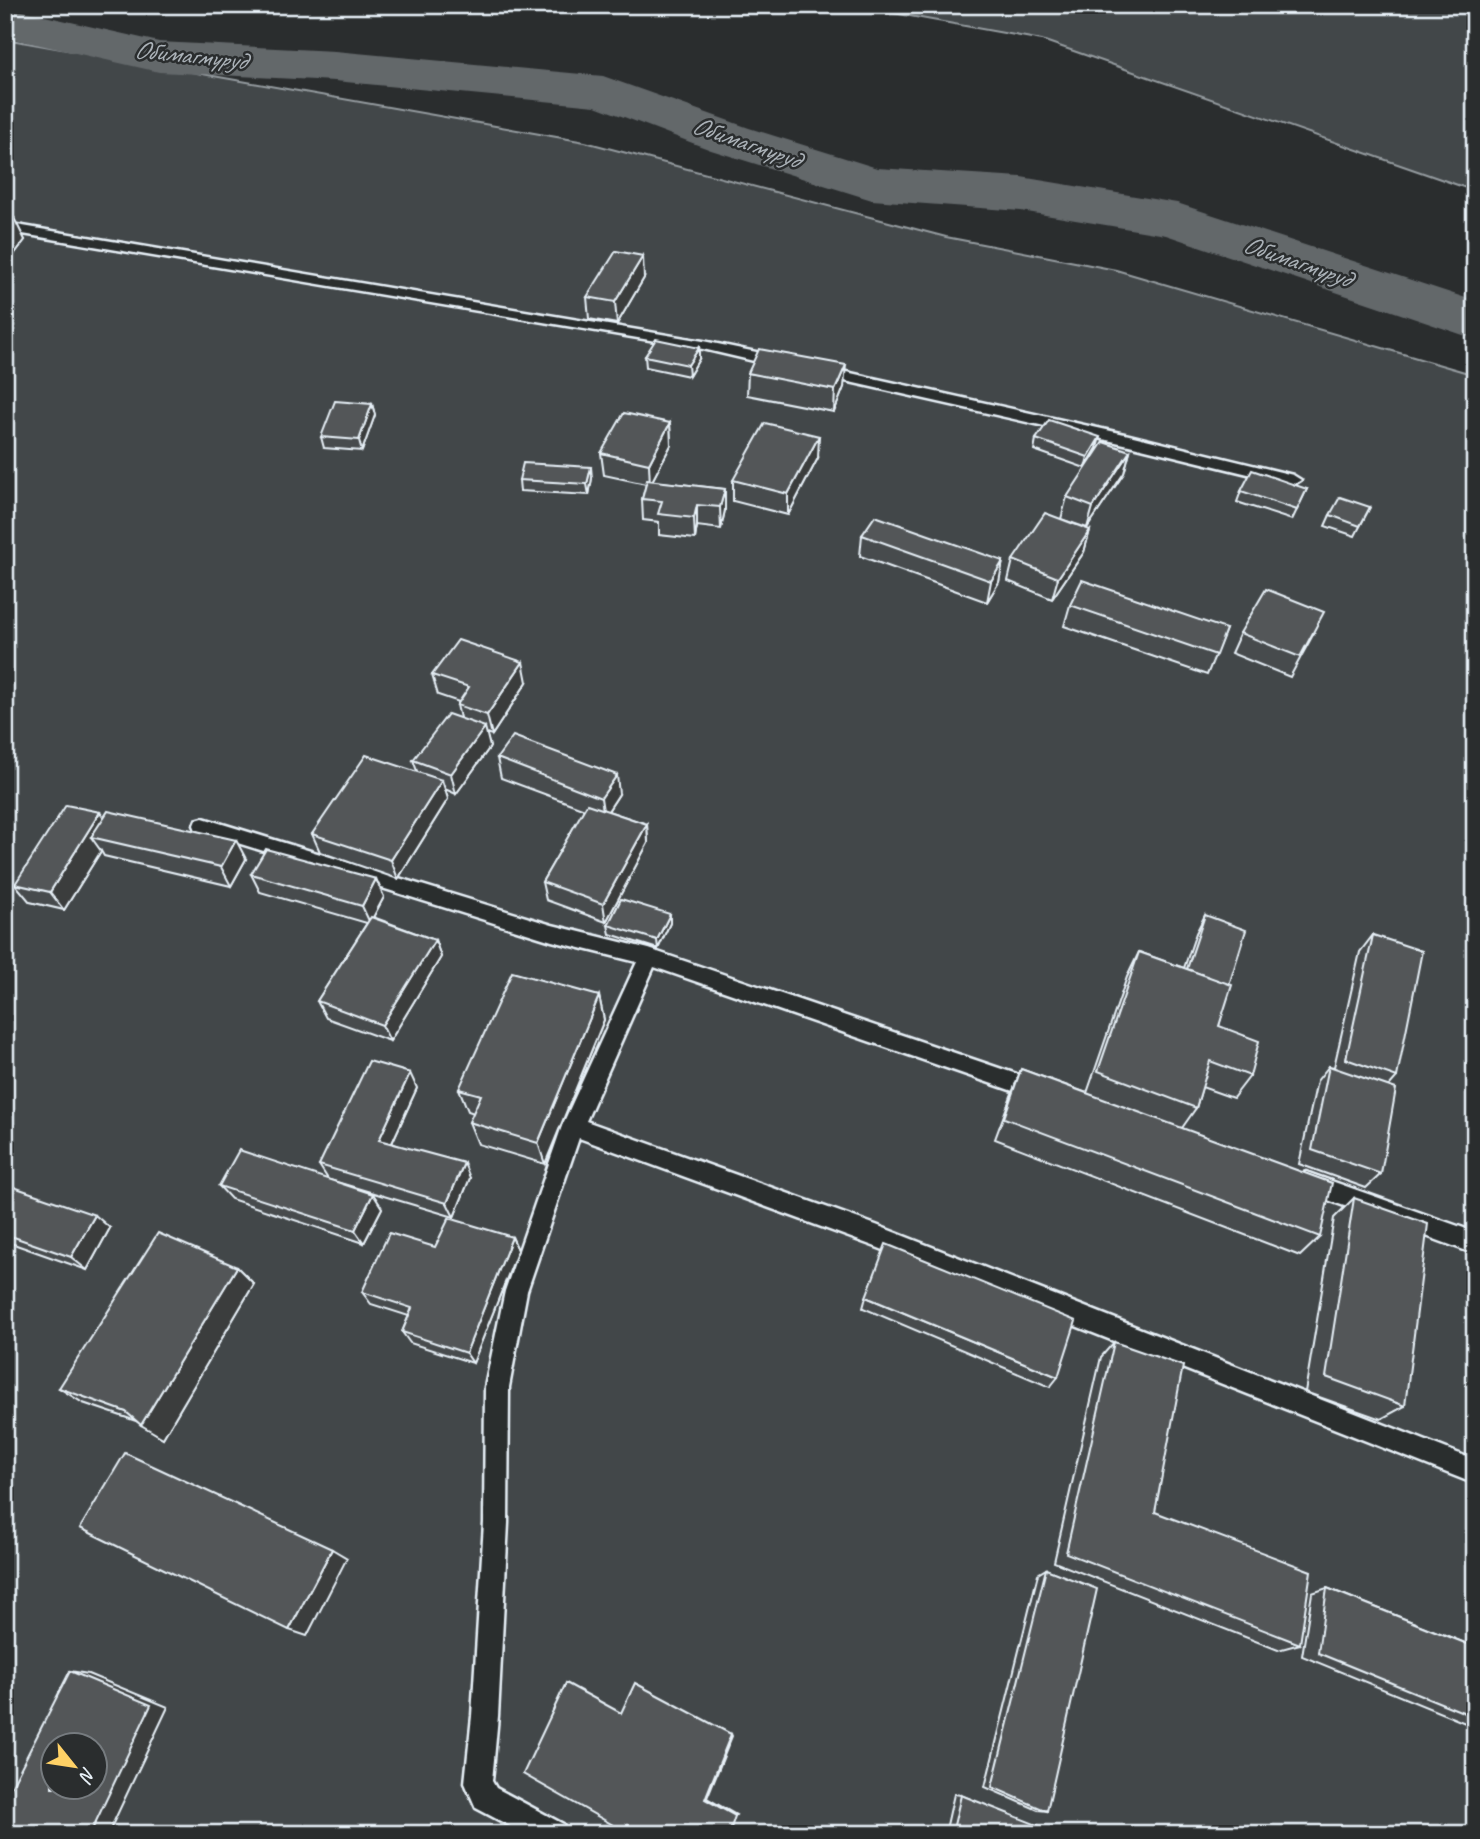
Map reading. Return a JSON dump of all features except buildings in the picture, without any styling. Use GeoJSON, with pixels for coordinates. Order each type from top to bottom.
{"type":"FeatureCollection","features":[{"type":"Feature","properties":{"kind":"lane"},"geometry":{"type":"LineString","coordinates":[[5,227],[703,345],[1129,440],[1293,480]]}},
{"type":"Feature","properties":{"kind":"lane"},"geometry":{"type":"LineString","coordinates":[[203,825],[552,933],[649,957],[1060,1098]]}},
{"type":"Feature","properties":{"kind":"lane"},"geometry":{"type":"LineString","coordinates":[[553,1834],[486,1798],[478,1783],[485,1716],[496,1523],[497,1387],[516,1291],[573,1126],[649,957]]}},
{"type":"Feature","properties":{"kind":"lane"},"geometry":{"type":"LineString","coordinates":[[573,1126],[876,1236],[1475,1472]]}},
{"type":"Feature","properties":{"kind":"lane"},"geometry":{"type":"LineString","coordinates":[[1285,1175],[1417,1220],[1475,1243]]}},
{"type":"Feature","properties":{"kind":"shaded area"},"geometry":{"type":"Polygon","coordinates":[[[849,5],[1475,5],[1475,191],[1042,40],[849,5]]]}},
{"type":"Feature","properties":{"kind":"shaded area"},"geometry":{"type":"Polygon","coordinates":[[[5,39],[585,142],[946,237],[1116,270],[1468,373],[1475,378],[1475,1834],[5,1834],[5,39]]]}},
{"type":"Feature","properties":{"kind":"waterway","name":"Обимагмуруд"},"geometry":{"type":"LineString","coordinates":[[5,22],[159,57],[335,66],[603,91],[730,139],[872,184],[1021,194],[1177,220],[1475,321]]}}]}
